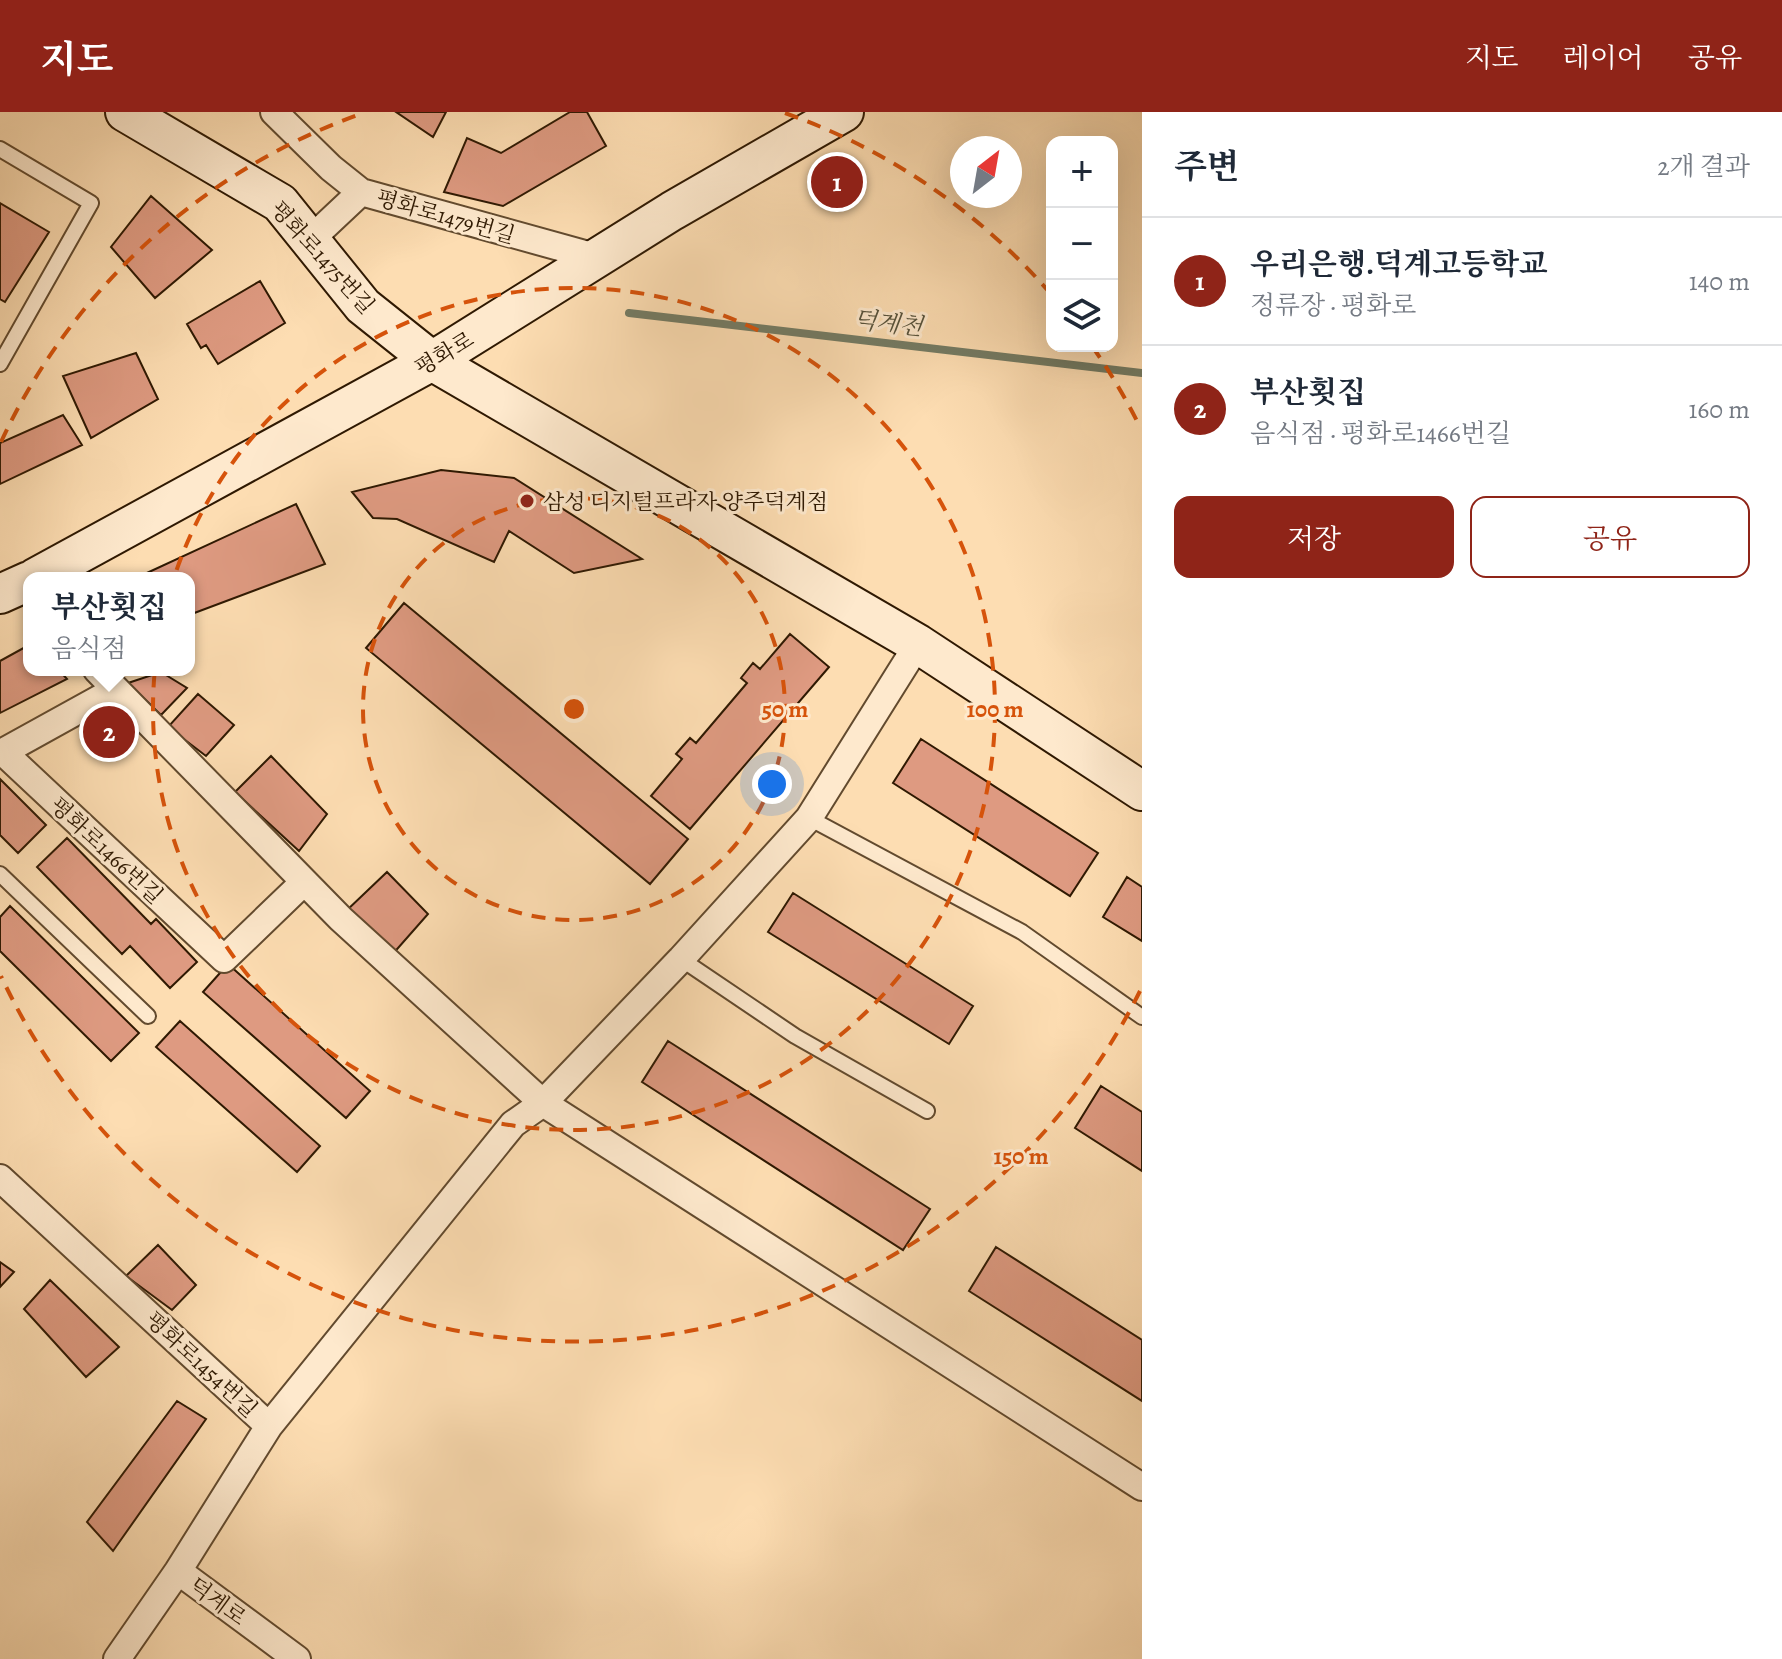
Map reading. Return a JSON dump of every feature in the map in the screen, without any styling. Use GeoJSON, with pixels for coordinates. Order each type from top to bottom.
{"type":"FeatureCollection","features":[{"type":"Feature","properties":{"kind":"main road","name":"평화로1475번길"},"geometry":{"type":"LineString","coordinates":[[125,112],[280,203],[363,306],[432,361],[918,644],[1142,791]]}},
{"type":"Feature","properties":{"kind":"main road","name":"평화로"},"geometry":{"type":"LineString","coordinates":[[50,572],[432,361],[672,211],[844,112]]}},
{"type":"Feature","properties":{"kind":"street","name":"평화로1479번길"},"geometry":{"type":"LineString","coordinates":[[274,112],[331,168],[361,192],[599,258]]}},
{"type":"Feature","properties":{"kind":"street"},"geometry":{"type":"LineString","coordinates":[[311,239],[361,192]]}},
{"type":"Feature","properties":{"kind":"street"},"geometry":{"type":"LineString","coordinates":[[269,1426],[513,1124],[543,1103],[681,959],[809,818],[918,644]]}},
{"type":"Feature","properties":{"kind":"street"},"geometry":{"type":"LineString","coordinates":[[102,676],[341,919],[543,1103],[1142,1487]]}},
{"type":"Feature","properties":{"kind":"street","name":"평화로1466번길"},"geometry":{"type":"LineString","coordinates":[[115,690],[3,752],[224,959],[304,882]]}},
{"type":"Feature","properties":{"kind":"street","name":"평화로1454번길"},"geometry":{"type":"LineString","coordinates":[[0,1178],[269,1426],[178,1571],[117,1659]]}},
{"type":"Feature","properties":{"kind":"street","name":"덕계로"},"geometry":{"type":"LineString","coordinates":[[178,1571],[297,1659]]}},
{"type":"Feature","properties":{"kind":"lane"},"geometry":{"type":"LineString","coordinates":[[0,149],[91,203],[0,364]]}},
{"type":"Feature","properties":{"kind":"lane"},"geometry":{"type":"LineString","coordinates":[[809,818],[1022,932],[1142,1017]]}},
{"type":"Feature","properties":{"kind":"lane"},"geometry":{"type":"LineString","coordinates":[[0,874],[148,1016]]}},
{"type":"Feature","properties":{"kind":"lane"},"geometry":{"type":"LineString","coordinates":[[681,959],[795,1036],[927,1111]]}},
{"type":"Feature","properties":{"kind":"building"},"geometry":{"type":"Polygon","coordinates":[[[396,112],[446,112],[433,137],[396,112]]]}},
{"type":"Feature","properties":{"kind":"building"},"geometry":{"type":"Polygon","coordinates":[[[570,112],[587,112],[606,146],[503,206],[444,192],[467,138],[501,153],[570,112]]]}},
{"type":"Feature","properties":{"kind":"building"},"geometry":{"type":"Polygon","coordinates":[[[151,196],[212,250],[155,298],[111,247],[151,196]]]}},
{"type":"Feature","properties":{"kind":"building"},"geometry":{"type":"Polygon","coordinates":[[[0,203],[49,232],[5,302],[0,299],[0,203]]]}},
{"type":"Feature","properties":{"kind":"building"},"geometry":{"type":"Polygon","coordinates":[[[260,281],[285,323],[218,364],[206,345],[201,348],[187,324],[260,281]]]}},
{"type":"Feature","properties":{"kind":"building"},"geometry":{"type":"Polygon","coordinates":[[[136,353],[158,399],[91,438],[63,376],[136,353]]]}},
{"type":"Feature","properties":{"kind":"building"},"geometry":{"type":"Polygon","coordinates":[[[63,415],[82,445],[0,484],[0,443],[63,415]]]}},
{"type":"Feature","properties":{"kind":"building"},"geometry":{"type":"Polygon","coordinates":[[[441,470],[514,478],[642,559],[574,573],[509,531],[494,562],[397,519],[373,518],[352,492],[441,470]]]}},
{"type":"Feature","properties":{"kind":"building"},"geometry":{"type":"Polygon","coordinates":[[[296,504],[325,564],[195,613],[195,572],[149,572],[296,504]]]}},
{"type":"Feature","properties":{"kind":"building"},"geometry":{"type":"Polygon","coordinates":[[[404,603],[688,839],[650,884],[366,648],[404,603]]]}},
{"type":"Feature","properties":{"kind":"building"},"geometry":{"type":"Polygon","coordinates":[[[790,634],[829,667],[690,829],[651,796],[682,759],[676,754],[690,738],[696,743],[747,683],[741,678],[753,663],[760,669],[790,634]]]}},
{"type":"Feature","properties":{"kind":"building"},"geometry":{"type":"Polygon","coordinates":[[[23,648],[23,676],[64,676],[67,679],[0,713],[0,661],[23,648]]]}},
{"type":"Feature","properties":{"kind":"building"},"geometry":{"type":"Polygon","coordinates":[[[149,676],[168,676],[187,688],[161,715],[128,683],[149,676]]]}},
{"type":"Feature","properties":{"kind":"building"},"geometry":{"type":"Polygon","coordinates":[[[198,694],[234,725],[206,756],[168,727],[198,694]]]}},
{"type":"Feature","properties":{"kind":"building"},"geometry":{"type":"Polygon","coordinates":[[[921,739],[1098,853],[1070,896],[893,783],[921,739]]]}},
{"type":"Feature","properties":{"kind":"building"},"geometry":{"type":"Polygon","coordinates":[[[271,756],[327,814],[299,851],[235,792],[271,756]]]}},
{"type":"Feature","properties":{"kind":"building"},"geometry":{"type":"Polygon","coordinates":[[[0,779],[46,825],[18,853],[0,835],[0,779]]]}},
{"type":"Feature","properties":{"kind":"building"},"geometry":{"type":"Polygon","coordinates":[[[67,838],[151,924],[156,919],[197,962],[170,988],[130,946],[122,954],[37,867],[67,838]]]}},
{"type":"Feature","properties":{"kind":"building"},"geometry":{"type":"Polygon","coordinates":[[[387,872],[428,914],[391,956],[345,912],[387,872]]]}},
{"type":"Feature","properties":{"kind":"building"},"geometry":{"type":"Polygon","coordinates":[[[1127,877],[1142,887],[1142,941],[1103,917],[1127,877]]]}},
{"type":"Feature","properties":{"kind":"building"},"geometry":{"type":"Polygon","coordinates":[[[793,893],[973,1006],[949,1044],[768,932],[793,893]]]}},
{"type":"Feature","properties":{"kind":"building"},"geometry":{"type":"Polygon","coordinates":[[[10,906],[139,1033],[111,1061],[0,951],[0,917],[10,906]]]}},
{"type":"Feature","properties":{"kind":"building"},"geometry":{"type":"Polygon","coordinates":[[[228,964],[370,1091],[346,1118],[203,992],[228,964]]]}},
{"type":"Feature","properties":{"kind":"building"},"geometry":{"type":"Polygon","coordinates":[[[180,1021],[320,1146],[297,1172],[156,1047],[180,1021]]]}},
{"type":"Feature","properties":{"kind":"building"},"geometry":{"type":"Polygon","coordinates":[[[668,1041],[930,1209],[903,1250],[642,1082],[668,1041]]]}},
{"type":"Feature","properties":{"kind":"building"},"geometry":{"type":"Polygon","coordinates":[[[1101,1086],[1142,1112],[1142,1171],[1075,1128],[1101,1086]]]}},
{"type":"Feature","properties":{"kind":"building"},"geometry":{"type":"Polygon","coordinates":[[[158,1245],[196,1285],[172,1310],[126,1276],[158,1245]]]}},
{"type":"Feature","properties":{"kind":"building"},"geometry":{"type":"Polygon","coordinates":[[[996,1247],[1142,1340],[1142,1401],[969,1291],[996,1247]]]}},
{"type":"Feature","properties":{"kind":"building"},"geometry":{"type":"Polygon","coordinates":[[[0,1262],[14,1272],[0,1287],[0,1262]]]}},
{"type":"Feature","properties":{"kind":"building"},"geometry":{"type":"Polygon","coordinates":[[[50,1280],[119,1347],[86,1377],[24,1309],[50,1280]]]}},
{"type":"Feature","properties":{"kind":"building"},"geometry":{"type":"Polygon","coordinates":[[[177,1401],[206,1419],[113,1551],[87,1522],[177,1401]]]}},
{"type":"Feature","properties":{"kind":"waterway","name":"덕계천"},"geometry":{"type":"LineString","coordinates":[[629,313],[1142,373]]}},
{"type":"Feature","properties":{"kind":"place","name":"우리은행.덕계고등학교"},"geometry":{"type":"Point","coordinates":[837,182]}},
{"type":"Feature","properties":{"kind":"place","name":"삼성 디지털프라자 양주덕계점"},"geometry":{"type":"Point","coordinates":[527,501]}},
{"type":"Feature","properties":{"kind":"place","name":"부산횟집"},"geometry":{"type":"Point","coordinates":[109,732]}}]}
